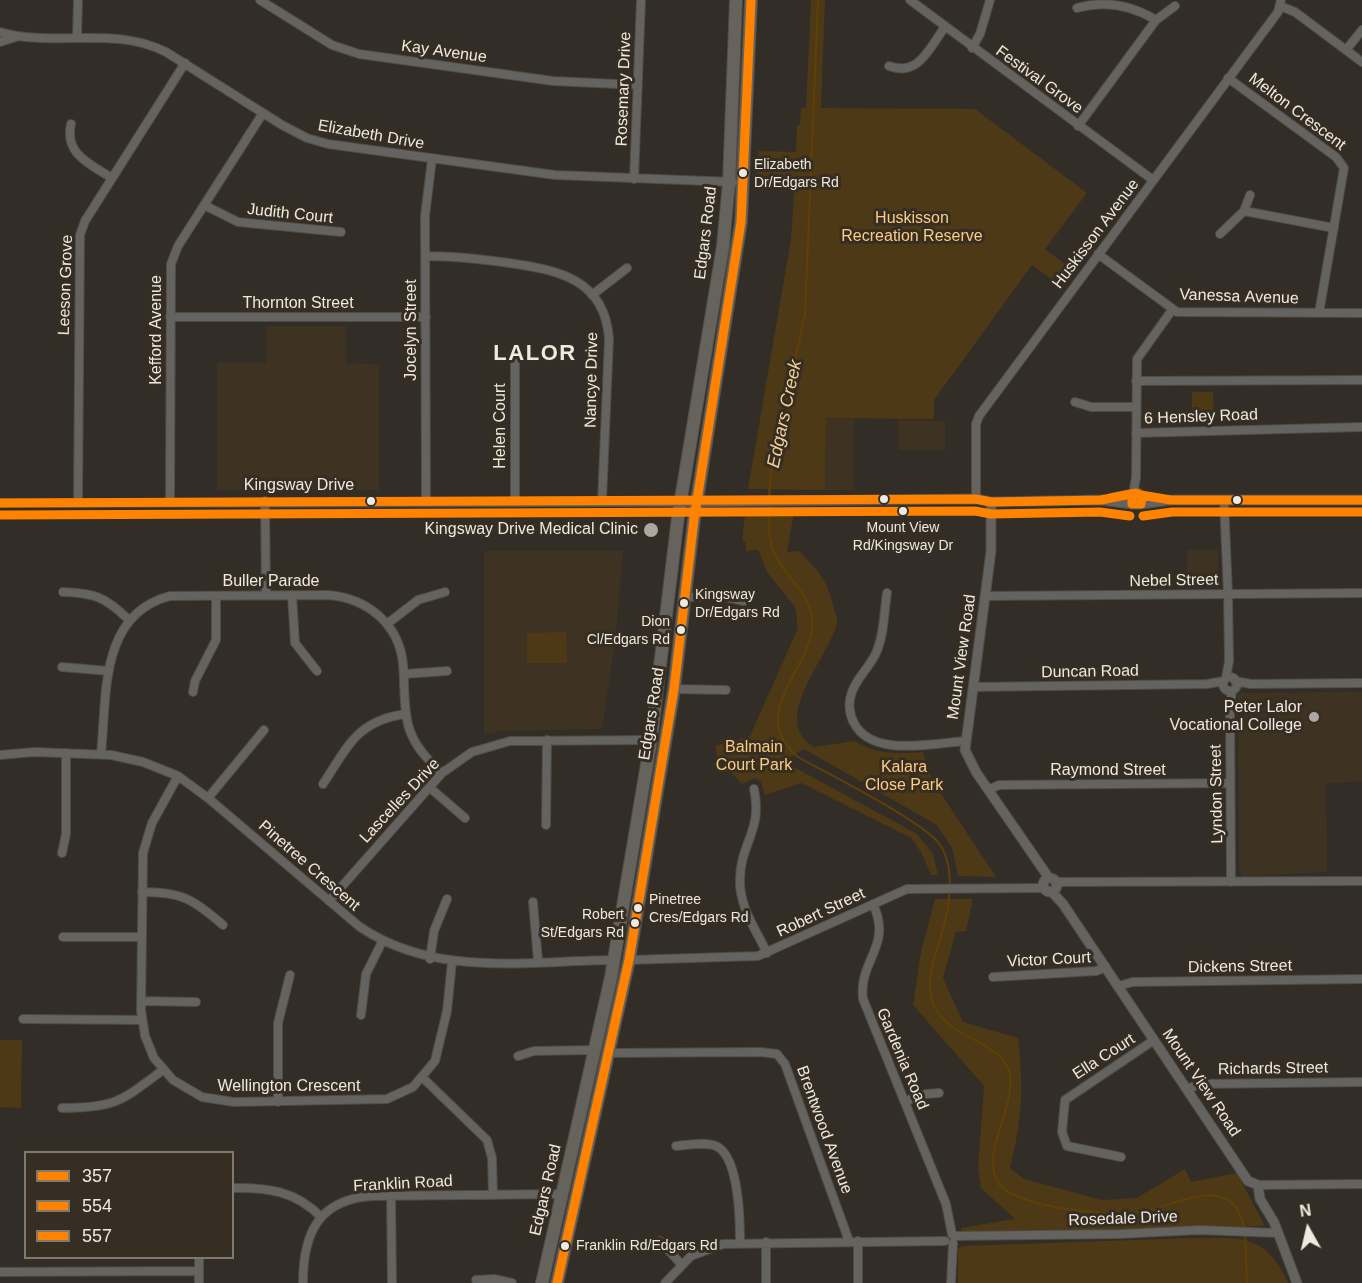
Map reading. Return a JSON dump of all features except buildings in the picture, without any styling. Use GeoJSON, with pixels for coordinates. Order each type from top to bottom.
{"type":"FeatureCollection","features":[{"type":"Feature","properties":{"kind":"main road","name":"Edgars Road"},"geometry":{"type":"LineString","coordinates":[[542,1283],[614,960],[651,740],[681,502],[723,246],[729,182],[736,0]]}},
{"type":"Feature","properties":{"kind":"main road","name":"Edgars Road"},"geometry":{"type":"LineString","coordinates":[[557,1283],[629,960],[674,689],[684,597],[733,281],[745,182],[751,0]]}},
{"type":"Feature","properties":{"kind":"main road"},"geometry":{"type":"LineString","coordinates":[[665,638],[680,639]]}},
{"type":"Feature","properties":{"kind":"main road"},"geometry":{"type":"LineString","coordinates":[[633,847],[647,848]]}},
{"type":"Feature","properties":{"kind":"main road"},"geometry":{"type":"LineString","coordinates":[[578,1121],[593,1124]]}},
{"type":"Feature","properties":{"kind":"street"},"geometry":{"type":"LineString","coordinates":[[77,37],[78,0]]}},
{"type":"Feature","properties":{"kind":"street","name":"Kay Avenue"},"geometry":{"type":"LineString","coordinates":[[260,0],[332,45],[358,54],[554,81],[638,85]]}},
{"type":"Feature","properties":{"kind":"street","name":"Rosemary Drive"},"geometry":{"type":"LineString","coordinates":[[634,179],[641,0]]}},
{"type":"Feature","properties":{"kind":"street","name":"Festival Grove"},"geometry":{"type":"LineString","coordinates":[[910,0],[1153,180]]}},
{"type":"Feature","properties":{"kind":"street"},"geometry":{"type":"LineString","coordinates":[[972,48],[980,34],[990,0]]}},
{"type":"Feature","properties":{"kind":"street"},"geometry":{"type":"LineString","coordinates":[[1077,8],[1094,3],[1125,4],[1156,20]]}},
{"type":"Feature","properties":{"kind":"street"},"geometry":{"type":"LineString","coordinates":[[1280,3],[1362,62]]}},
{"type":"Feature","properties":{"kind":"street","name":"Huskisson Avenue"},"geometry":{"type":"LineString","coordinates":[[976,499],[976,424],[979,416],[1228,78],[1280,3]]}},
{"type":"Feature","properties":{"kind":"street"},"geometry":{"type":"LineString","coordinates":[[1078,126],[1156,20],[1175,6]]}},
{"type":"Feature","properties":{"kind":"street"},"geometry":{"type":"LineString","coordinates":[[889,66],[904,70],[913,67],[945,27]]}},
{"type":"Feature","properties":{"kind":"street"},"geometry":{"type":"LineString","coordinates":[[1346,50],[1362,30]]}},
{"type":"Feature","properties":{"kind":"street","name":"Elizabeth Drive"},"geometry":{"type":"LineString","coordinates":[[0,32],[18,37],[121,38],[143,42],[185,63],[294,132],[320,142],[555,175],[745,182]]}},
{"type":"Feature","properties":{"kind":"street","name":"Elizabeth Drive"},"geometry":{"type":"LineString","coordinates":[[0,42],[18,37]]}},
{"type":"Feature","properties":{"kind":"street","name":"Leeson Grove"},"geometry":{"type":"LineString","coordinates":[[78,501],[78,242],[85,220],[185,63]]}},
{"type":"Feature","properties":{"kind":"street","name":"Melton Crescent"},"geometry":{"type":"LineString","coordinates":[[1228,78],[1340,160],[1345,174],[1319,313]]}},
{"type":"Feature","properties":{"kind":"street","name":"Kefford Avenue"},"geometry":{"type":"LineString","coordinates":[[170,501],[170,272],[174,257],[204,205],[263,113]]}},
{"type":"Feature","properties":{"kind":"street"},"geometry":{"type":"LineString","coordinates":[[71,124],[69,137],[74,152],[112,178]]}},
{"type":"Feature","properties":{"kind":"street","name":"Jocelyn Street"},"geometry":{"type":"LineString","coordinates":[[426,501],[425,256],[426,204],[432,159]]}},
{"type":"Feature","properties":{"kind":"street"},"geometry":{"type":"LineString","coordinates":[[1220,234],[1244,211],[1250,195]]}},
{"type":"Feature","properties":{"kind":"street","name":"Judith Court"},"geometry":{"type":"LineString","coordinates":[[204,205],[238,222],[341,232]]}},
{"type":"Feature","properties":{"kind":"street"},"geometry":{"type":"LineString","coordinates":[[1244,211],[1334,228]]}},
{"type":"Feature","properties":{"kind":"street","name":"Vanessa Avenue"},"geometry":{"type":"LineString","coordinates":[[1098,254],[1172,310],[1188,313],[1362,313]]}},
{"type":"Feature","properties":{"kind":"street","name":"Nancye Drive"},"geometry":{"type":"LineString","coordinates":[[425,256],[461,256],[555,270],[575,279],[592,295],[605,320],[609,339],[602,501]]}},
{"type":"Feature","properties":{"kind":"street"},"geometry":{"type":"LineString","coordinates":[[592,295],[627,268]]}},
{"type":"Feature","properties":{"kind":"street"},"geometry":{"type":"LineString","coordinates":[[1136,498],[1136,381],[1139,356],[1172,310]]}},
{"type":"Feature","properties":{"kind":"street","name":"Thornton Street"},"geometry":{"type":"LineString","coordinates":[[170,317],[426,317]]}},
{"type":"Feature","properties":{"kind":"street","name":"Helen Court"},"geometry":{"type":"LineString","coordinates":[[514,352],[515,501]]}},
{"type":"Feature","properties":{"kind":"street"},"geometry":{"type":"LineString","coordinates":[[1136,381],[1362,380]]}},
{"type":"Feature","properties":{"kind":"street"},"geometry":{"type":"LineString","coordinates":[[1075,402],[1090,407],[1136,407]]}},
{"type":"Feature","properties":{"kind":"street","name":"6 Hensley Road"},"geometry":{"type":"LineString","coordinates":[[1136,433],[1198,429],[1258,431],[1267,428],[1362,427]]}},
{"type":"Feature","properties":{"kind":"street","name":"Kingsway Drive"},"geometry":{"type":"LineString","coordinates":[[0,504],[78,501],[681,502],[976,499],[991,502],[1136,498],[1362,500]]}},
{"type":"Feature","properties":{"kind":"street","name":"Lyndon Street"},"geometry":{"type":"LineString","coordinates":[[1224,500],[1228,594],[1232,882]]}},
{"type":"Feature","properties":{"kind":"street"},"geometry":{"type":"LineString","coordinates":[[265,501],[266,596]]}},
{"type":"Feature","properties":{"kind":"street","name":"Mount View Road"},"geometry":{"type":"LineString","coordinates":[[991,502],[991,551],[966,741],[969,761],[1248,1181],[1251,1185],[1258,1185],[1260,1199],[1278,1233],[1297,1283]]}},
{"type":"Feature","properties":{"kind":"street"},"geometry":{"type":"LineString","coordinates":[[63,592],[85,592],[101,597],[128,619]]}},
{"type":"Feature","properties":{"kind":"street"},"geometry":{"type":"LineString","coordinates":[[387,624],[418,600],[445,592]]}},
{"type":"Feature","properties":{"kind":"street"},"geometry":{"type":"LineString","coordinates":[[887,593],[877,652],[856,683],[850,698],[850,713],[856,727],[870,740],[887,745],[966,741]]}},
{"type":"Feature","properties":{"kind":"street","name":"Nebel Street"},"geometry":{"type":"LineString","coordinates":[[986,596],[1362,593]]}},
{"type":"Feature","properties":{"kind":"street"},"geometry":{"type":"LineString","coordinates":[[292,595],[295,643],[317,671]]}},
{"type":"Feature","properties":{"kind":"street","name":"Buller Parade"},"geometry":{"type":"LineString","coordinates":[[101,754],[114,646],[128,619],[145,606],[163,598],[292,595],[346,597],[373,610],[387,624],[399,645],[409,727],[419,749],[442,773]]}},
{"type":"Feature","properties":{"kind":"street"},"geometry":{"type":"LineString","coordinates":[[193,692],[195,681],[216,640],[216,596]]}},
{"type":"Feature","properties":{"kind":"street"},"geometry":{"type":"LineString","coordinates":[[684,597],[725,597],[744,601]]}},
{"type":"Feature","properties":{"kind":"street"},"geometry":{"type":"LineString","coordinates":[[62,668],[110,671]]}},
{"type":"Feature","properties":{"kind":"street"},"geometry":{"type":"LineString","coordinates":[[404,674],[447,671]]}},
{"type":"Feature","properties":{"kind":"street","name":"Duncan Road"},"geometry":{"type":"LineString","coordinates":[[973,687],[1362,683]]}},
{"type":"Feature","properties":{"kind":"street"},"geometry":{"type":"LineString","coordinates":[[674,689],[726,690]]}},
{"type":"Feature","properties":{"kind":"street"},"geometry":{"type":"LineString","coordinates":[[323,784],[351,741],[363,729],[383,718],[406,714]]}},
{"type":"Feature","properties":{"kind":"street"},"geometry":{"type":"LineString","coordinates":[[208,798],[264,730]]}},
{"type":"Feature","properties":{"kind":"street"},"geometry":{"type":"LineString","coordinates":[[546,825],[547,740]]}},
{"type":"Feature","properties":{"kind":"street","name":"Lascelles Drive"},"geometry":{"type":"LineString","coordinates":[[329,901],[442,773],[462,758],[483,748],[510,741],[651,740]]}},
{"type":"Feature","properties":{"kind":"street"},"geometry":{"type":"LineString","coordinates":[[62,853],[66,834],[66,753]]}},
{"type":"Feature","properties":{"kind":"street","name":"Pinetree Crescent"},"geometry":{"type":"LineString","coordinates":[[0,755],[101,754],[143,762],[178,776],[208,798],[329,901],[382,942],[430,959],[452,962],[614,960]]}},
{"type":"Feature","properties":{"kind":"street","name":"Wellington Crescent"},"geometry":{"type":"LineString","coordinates":[[178,776],[148,832],[143,853],[141,1001],[142,1020],[149,1047],[163,1070],[184,1088],[211,1100],[278,1102],[387,1099],[404,1093],[423,1078],[439,1052],[449,999],[452,962]]}},
{"type":"Feature","properties":{"kind":"street","name":"Raymond Street"},"geometry":{"type":"LineString","coordinates":[[988,790],[999,785],[1230,783]]}},
{"type":"Feature","properties":{"kind":"street"},"geometry":{"type":"LineString","coordinates":[[429,787],[465,818]]}},
{"type":"Feature","properties":{"kind":"street"},"geometry":{"type":"LineString","coordinates":[[754,789],[758,813],[740,869],[740,888],[744,907],[767,953]]}},
{"type":"Feature","properties":{"kind":"street","name":"Robert Street"},"geometry":{"type":"LineString","coordinates":[[629,960],[738,959],[767,953],[907,889],[1075,884],[1362,881]]}},
{"type":"Feature","properties":{"kind":"street"},"geometry":{"type":"LineString","coordinates":[[142,892],[166,892],[186,896],[223,925]]}},
{"type":"Feature","properties":{"kind":"street"},"geometry":{"type":"LineString","coordinates":[[430,959],[434,931],[447,899]]}},
{"type":"Feature","properties":{"kind":"street"},"geometry":{"type":"LineString","coordinates":[[533,902],[538,961]]}},
{"type":"Feature","properties":{"kind":"street","name":"Gardenia Road"},"geometry":{"type":"LineString","coordinates":[[873,904],[880,921],[881,932],[864,979],[863,999],[946,1204],[950,1222],[951,1283]]}},
{"type":"Feature","properties":{"kind":"street"},"geometry":{"type":"LineString","coordinates":[[63,936],[142,937]]}},
{"type":"Feature","properties":{"kind":"street"},"geometry":{"type":"LineString","coordinates":[[361,1015],[366,974],[382,942]]}},
{"type":"Feature","properties":{"kind":"street","name":"Victor Court"},"geometry":{"type":"LineString","coordinates":[[993,976],[1096,971],[1106,968]]}},
{"type":"Feature","properties":{"kind":"street"},"geometry":{"type":"LineString","coordinates":[[278,1102],[278,1023],[290,975]]}},
{"type":"Feature","properties":{"kind":"street","name":"Dickens Street"},"geometry":{"type":"LineString","coordinates":[[1118,986],[1133,982],[1362,979]]}},
{"type":"Feature","properties":{"kind":"street"},"geometry":{"type":"LineString","coordinates":[[141,1001],[196,1002]]}},
{"type":"Feature","properties":{"kind":"street"},"geometry":{"type":"LineString","coordinates":[[23,1019],[142,1020]]}},
{"type":"Feature","properties":{"kind":"street","name":"Ella Court"},"geometry":{"type":"LineString","coordinates":[[1121,1156],[1067,1146],[1062,1132],[1065,1100],[1154,1040]]}},
{"type":"Feature","properties":{"kind":"street"},"geometry":{"type":"LineString","coordinates":[[518,1056],[534,1051],[594,1050]]}},
{"type":"Feature","properties":{"kind":"street","name":"Brentwood Avenue"},"geometry":{"type":"LineString","coordinates":[[609,1053],[760,1052],[777,1054],[785,1064],[849,1241]]}},
{"type":"Feature","properties":{"kind":"street"},"geometry":{"type":"LineString","coordinates":[[62,1108],[111,1105],[128,1097],[163,1070]]}},
{"type":"Feature","properties":{"kind":"street"},"geometry":{"type":"LineString","coordinates":[[423,1078],[487,1140],[492,1158],[493,1194]]}},
{"type":"Feature","properties":{"kind":"street","name":"Richards Street"},"geometry":{"type":"LineString","coordinates":[[1186,1089],[1200,1084],[1362,1082]]}},
{"type":"Feature","properties":{"kind":"street"},"geometry":{"type":"LineString","coordinates":[[906,1101],[926,1094],[939,1093]]}},
{"type":"Feature","properties":{"kind":"street"},"geometry":{"type":"LineString","coordinates":[[676,1146],[711,1145],[720,1148],[739,1195],[740,1242]]}},
{"type":"Feature","properties":{"kind":"street"},"geometry":{"type":"LineString","coordinates":[[1258,1185],[1362,1184]]}},
{"type":"Feature","properties":{"kind":"street"},"geometry":{"type":"LineString","coordinates":[[234,1188],[265,1188],[282,1192],[308,1204],[321,1217]]}},
{"type":"Feature","properties":{"kind":"street","name":"Franklin Road"},"geometry":{"type":"LineString","coordinates":[[303,1283],[305,1246],[321,1217],[347,1200],[391,1196],[562,1194]]}},
{"type":"Feature","properties":{"kind":"street"},"geometry":{"type":"LineString","coordinates":[[391,1196],[392,1283]]}},
{"type":"Feature","properties":{"kind":"street","name":"Rosedale Drive"},"geometry":{"type":"LineString","coordinates":[[665,1283],[681,1264],[712,1246],[740,1242],[932,1240],[1198,1230],[1278,1233]]}},
{"type":"Feature","properties":{"kind":"street"},"geometry":{"type":"LineString","coordinates":[[660,1241],[681,1264]]}},
{"type":"Feature","properties":{"kind":"street"},"geometry":{"type":"LineString","coordinates":[[858,1241],[858,1283]]}},
{"type":"Feature","properties":{"kind":"street"},"geometry":{"type":"LineString","coordinates":[[766,1242],[766,1283]]}},
{"type":"Feature","properties":{"kind":"street"},"geometry":{"type":"LineString","coordinates":[[199,1259],[199,1283]]}},
{"type":"Feature","properties":{"kind":"street"},"geometry":{"type":"LineString","coordinates":[[0,1272],[199,1271]]}},
{"type":"Feature","properties":{"kind":"street"},"geometry":{"type":"LineString","coordinates":[[476,1280],[494,1279],[512,1283]]}},
{"type":"Feature","properties":{"kind":"shaded area"},"geometry":{"type":"Polygon","coordinates":[[[266,326],[346,326],[346,363],[379,364],[379,490],[217,490],[217,363],[266,363],[266,326]]]}},
{"type":"Feature","properties":{"kind":"shaded area"},"geometry":{"type":"Polygon","coordinates":[[[826,418],[854,419],[854,490],[825,490],[826,418]]]}},
{"type":"Feature","properties":{"kind":"shaded area"},"geometry":{"type":"Polygon","coordinates":[[[898,420],[945,421],[945,450],[898,450],[898,420]]]}},
{"type":"Feature","properties":{"kind":"shaded area"},"geometry":{"type":"Polygon","coordinates":[[[1187,550],[1218,550],[1219,587],[1187,587],[1187,550]]]}},
{"type":"Feature","properties":{"kind":"shaded area"},"geometry":{"type":"Polygon","coordinates":[[[484,551],[623,551],[615,643],[602,729],[501,731],[484,735],[484,551]]]}},
{"type":"Feature","properties":{"kind":"shaded area"},"geometry":{"type":"Polygon","coordinates":[[[1362,692],[1362,782],[1326,783],[1327,872],[1243,876],[1239,870],[1238,695],[1242,693],[1362,692]]]}},
{"type":"Feature","properties":{"kind":"green space","name":"Huskisson Recreation Reserve"},"geometry":{"type":"Polygon","coordinates":[[[811,0],[825,0],[821,108],[975,109],[1087,193],[1045,249],[1074,271],[1061,286],[1032,265],[934,400],[934,419],[826,418],[825,490],[748,489],[791,239],[795,180],[757,178],[758,151],[796,152],[797,125],[800,125],[801,108],[806,108],[811,0]]]}},
{"type":"Feature","properties":{"kind":"green space"},"geometry":{"type":"Polygon","coordinates":[[[1192,392],[1213,392],[1214,418],[1192,419],[1192,392]]]}},
{"type":"Feature","properties":{"kind":"green space"},"geometry":{"type":"Polygon","coordinates":[[[761,509],[794,512],[787,552],[799,551],[821,575],[828,588],[837,619],[832,637],[799,705],[797,721],[801,735],[814,747],[855,741],[879,751],[923,752],[932,780],[996,877],[958,876],[952,848],[937,825],[804,749],[783,761],[917,834],[933,854],[938,875],[931,875],[921,852],[911,838],[801,783],[765,795],[761,781],[755,778],[742,784],[717,757],[715,746],[750,736],[798,628],[795,607],[767,572],[758,550],[746,551],[746,542],[742,540],[745,515],[761,509]]]}},
{"type":"Feature","properties":{"kind":"green space"},"geometry":{"type":"Polygon","coordinates":[[[566,632],[567,663],[527,663],[527,633],[566,632]]]}},
{"type":"Feature","properties":{"kind":"green space"},"geometry":{"type":"Polygon","coordinates":[[[935,899],[973,899],[966,931],[956,932],[943,978],[963,1022],[1018,1038],[1021,1103],[1010,1168],[1024,1179],[1102,1200],[1137,1198],[1185,1169],[1191,1182],[1237,1173],[1265,1226],[961,1235],[961,1228],[1015,1219],[981,1188],[978,1168],[984,1086],[913,1005],[921,952],[935,899]]]}},
{"type":"Feature","properties":{"kind":"green space"},"geometry":{"type":"Polygon","coordinates":[[[0,1040],[22,1040],[21,1108],[0,1107],[0,1040]]]}},
{"type":"Feature","properties":{"kind":"green space"},"geometry":{"type":"Polygon","coordinates":[[[1192,1238],[1238,1239],[1261,1247],[1279,1267],[1288,1283],[958,1283],[958,1249],[962,1246],[1192,1238]]]}},
{"type":"Feature","properties":{"kind":"waterway","name":"Edgars Creek"},"geometry":{"type":"LineString","coordinates":[[769,497],[771,471],[805,314],[818,0]]}},
{"type":"Feature","properties":{"kind":"waterway","name":"Edgars Creek"},"geometry":{"type":"LineString","coordinates":[[769,503],[770,534],[774,553],[805,598],[812,618],[808,646],[784,694],[779,710],[778,726],[784,741],[798,757],[916,824],[931,835],[945,854],[949,874],[949,897],[932,966],[931,994],[940,1016],[950,1025],[997,1054],[1005,1063],[1010,1075],[1008,1101],[993,1156],[993,1169],[997,1181],[1006,1190],[1040,1204],[1106,1213],[1138,1213],[1200,1196],[1214,1196],[1227,1200],[1237,1210],[1244,1228]]}},
{"type":"Feature","properties":{"kind":"waterway","name":"Edgars Creek"},"geometry":{"type":"LineString","coordinates":[[1245,1234],[1247,1283]]}},
{"type":"Feature","properties":{"kind":"transit line","name":"357"},"geometry":{"type":"LineString","coordinates":[[557,1283],[629,960],[674,689],[694,519],[741,222],[751,0]]}},
{"type":"Feature","properties":{"kind":"transit line","name":"554"},"geometry":{"type":"LineString","coordinates":[[0,503],[976,499],[991,502],[1101,500],[1136,493],[1142,496],[1141,504],[1132,504],[1132,495]]}},
{"type":"Feature","properties":{"kind":"transit line","name":"554"},"geometry":{"type":"LineString","coordinates":[[1141,495],[1171,500],[1362,500]]}},
{"type":"Feature","properties":{"kind":"transit line","name":"557"},"geometry":{"type":"LineString","coordinates":[[0,515],[975,511],[991,514],[1100,512],[1130,516]]}},
{"type":"Feature","properties":{"kind":"transit line","name":"557"},"geometry":{"type":"LineString","coordinates":[[1143,516],[1172,512],[1362,512]]}},
{"type":"Feature","properties":{"kind":"place","name":"Elizabeth Dr/Edgars Rd"},"geometry":{"type":"Point","coordinates":[743,173]}},
{"type":"Feature","properties":{"kind":"place","name":"Mount View Rd/Kingsway Dr"},"geometry":{"type":"Point","coordinates":[903,511]}},
{"type":"Feature","properties":{"kind":"place","name":"Kingsway Drive Medical Clinic"},"geometry":{"type":"Point","coordinates":[651,530]}},
{"type":"Feature","properties":{"kind":"place","name":"Kingsway Dr/Edgars Rd"},"geometry":{"type":"Point","coordinates":[684,603]}},
{"type":"Feature","properties":{"kind":"place","name":"Dion Cl/Edgars Rd"},"geometry":{"type":"Point","coordinates":[681,630]}},
{"type":"Feature","properties":{"kind":"place","name":"Peter Lalor Vocational College"},"geometry":{"type":"Point","coordinates":[1314,717]}},
{"type":"Feature","properties":{"kind":"place","name":"Pinetree Cres/Edgars Rd"},"geometry":{"type":"Point","coordinates":[638,908]}},
{"type":"Feature","properties":{"kind":"place","name":"Robert St/Edgars Rd"},"geometry":{"type":"Point","coordinates":[635,923]}},
{"type":"Feature","properties":{"kind":"place","name":"Franklin Rd/Edgars Rd"},"geometry":{"type":"Point","coordinates":[565,1246]}},
{"type":"Feature","properties":{"kind":"district","name":"LALOR"},"geometry":{"type":"Point","coordinates":[535,354]}},
{"type":"Feature","properties":{"kind":"park label","name":"Balmain Court Park"},"geometry":{"type":"Point","coordinates":[754,757]}},
{"type":"Feature","properties":{"kind":"park label","name":"Kalara Close Park"},"geometry":{"type":"Point","coordinates":[904,777]}}]}
